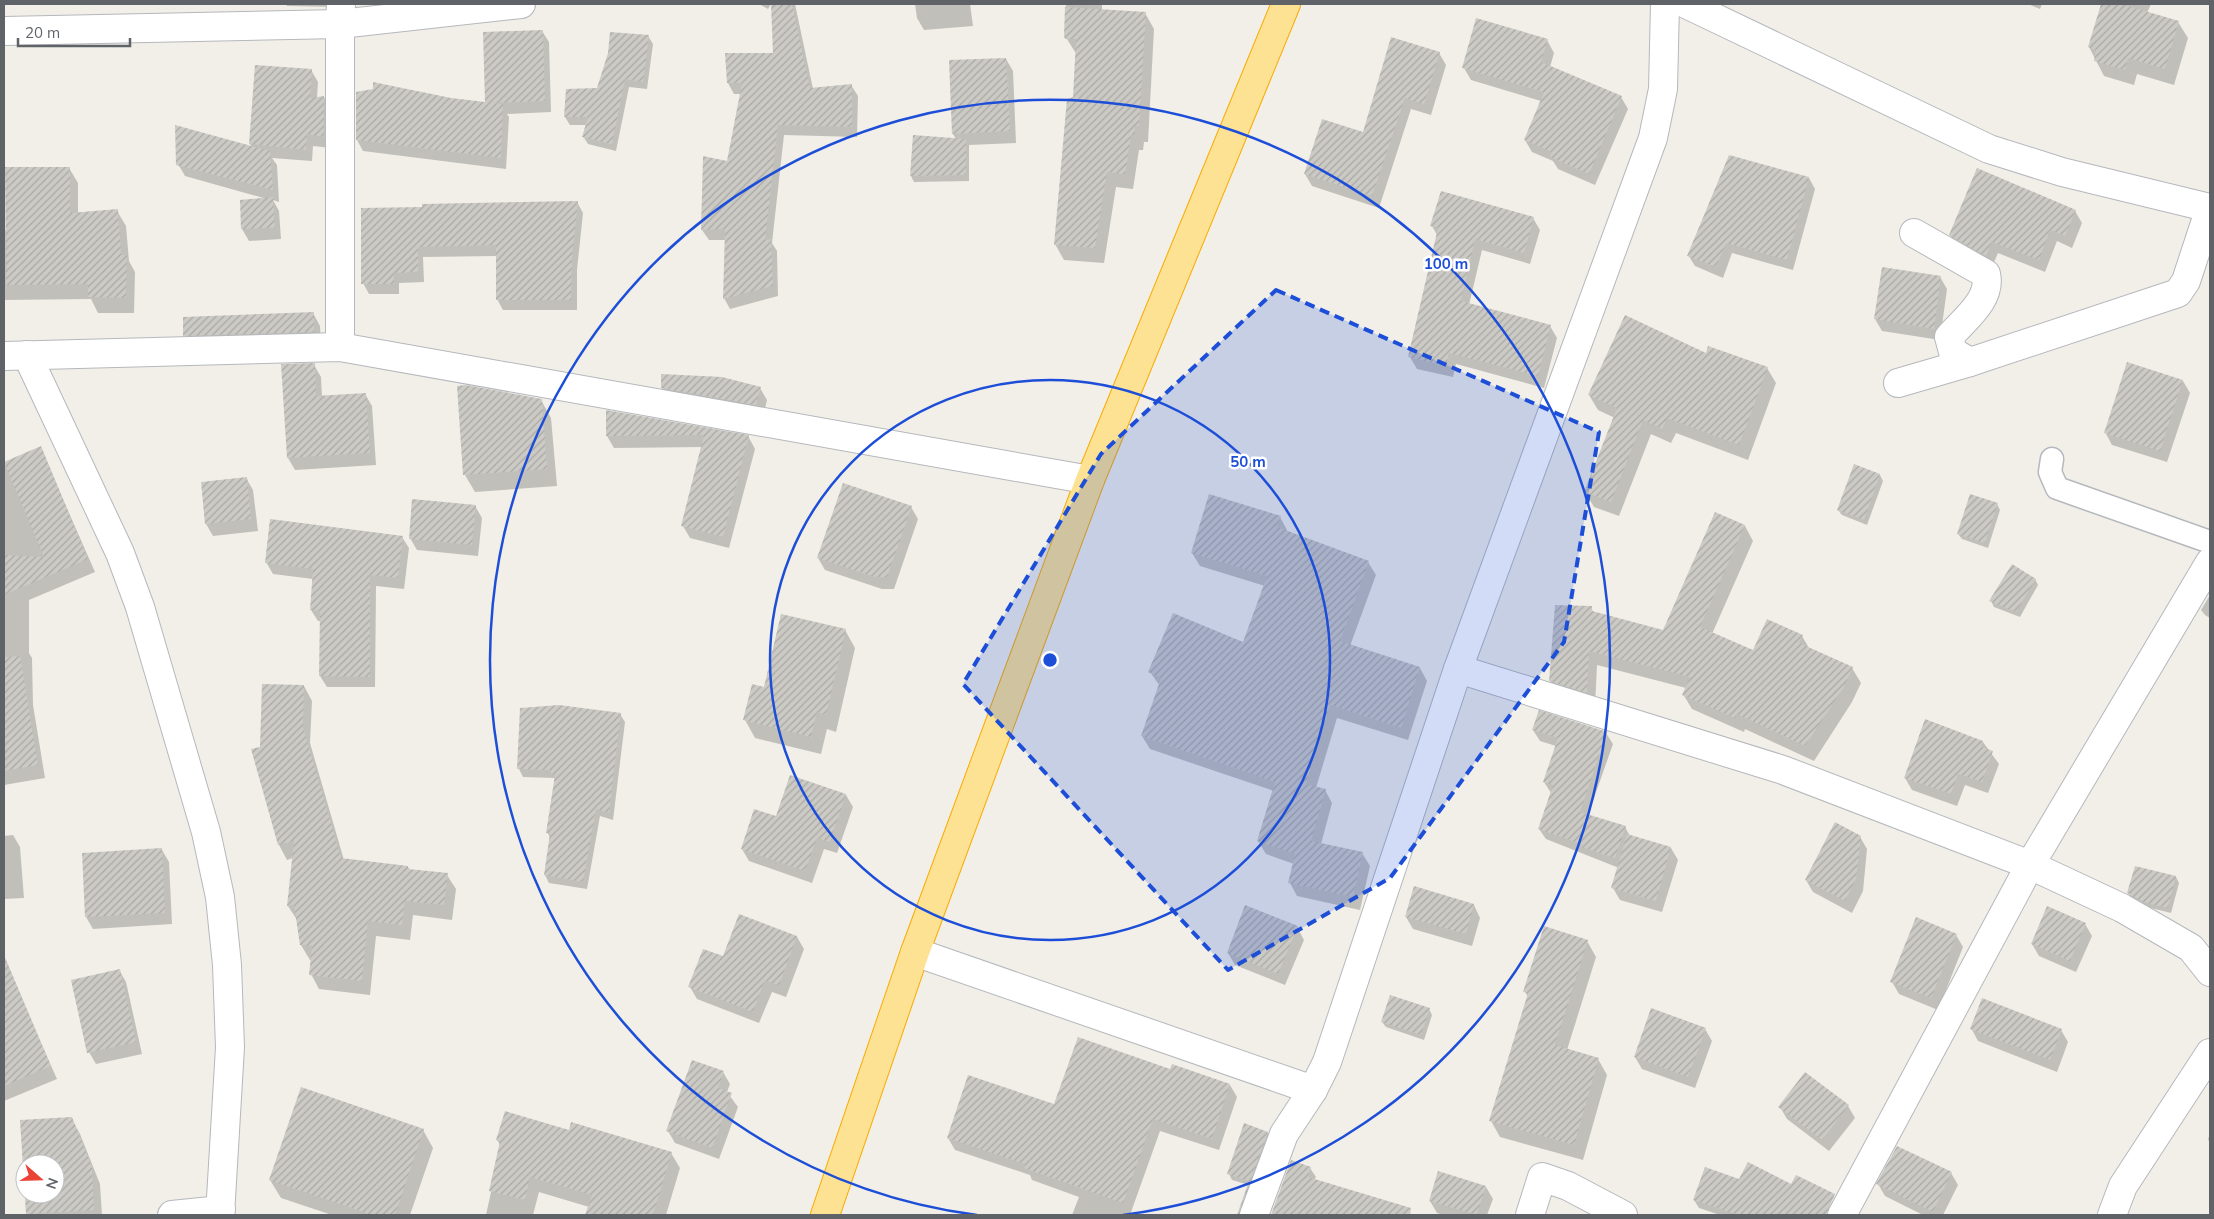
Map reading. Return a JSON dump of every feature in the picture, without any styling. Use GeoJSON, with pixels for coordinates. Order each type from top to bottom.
{"type":"FeatureCollection","features":[{"type":"Feature","properties":{"kind":"highway"},"geometry":{"type":"LineString","coordinates":[[825,1215],[915,952],[1090,480],[1286,4]]}},
{"type":"Feature","properties":{"kind":"street"},"geometry":{"type":"LineString","coordinates":[[4,31],[521,4]]}},
{"type":"Feature","properties":{"kind":"street"},"geometry":{"type":"LineString","coordinates":[[1254,1215],[1284,1134],[1313,1090],[1327,1062],[1458,669],[1653,138],[1663,89],[1665,4]]}},
{"type":"Feature","properties":{"kind":"street"},"geometry":{"type":"LineString","coordinates":[[1686,4],[1989,149],[2062,172],[2210,208],[2186,281],[2178,293],[1970,362],[1898,383]]}},
{"type":"Feature","properties":{"kind":"street"},"geometry":{"type":"LineString","coordinates":[[340,14],[340,347]]}},
{"type":"Feature","properties":{"kind":"street"},"geometry":{"type":"LineString","coordinates":[[1914,233],[1986,274],[1988,284],[1983,298],[1950,337],[1953,352],[1970,362]]}},
{"type":"Feature","properties":{"kind":"street"},"geometry":{"type":"LineString","coordinates":[[172,1215],[221,1213],[230,1047],[228,974],[220,897],[206,832],[140,607],[120,553],[15,355],[340,347],[1090,480]]}},
{"type":"Feature","properties":{"kind":"street"},"geometry":{"type":"LineString","coordinates":[[1842,1215],[2030,865],[2210,562]]}},
{"type":"Feature","properties":{"kind":"street"},"geometry":{"type":"LineString","coordinates":[[1458,669],[1783,770],[2030,865],[2122,908],[2191,948],[2210,972]]}},
{"type":"Feature","properties":{"kind":"street"},"geometry":{"type":"LineString","coordinates":[[915,952],[1313,1090]]}},
{"type":"Feature","properties":{"kind":"street"},"geometry":{"type":"LineString","coordinates":[[2112,1215],[2123,1186],[2210,1054]]}},
{"type":"Feature","properties":{"kind":"street"},"geometry":{"type":"LineString","coordinates":[[1530,1215],[1542,1177],[1568,1186],[1623,1215]]}},
{"type":"Feature","properties":{"kind":"lane"},"geometry":{"type":"LineString","coordinates":[[2052,459],[2050,472],[2057,488],[2210,542]]}},
{"type":"Feature","properties":{"kind":"highlighted area"},"geometry":{"type":"Polygon","coordinates":[[[1276,290],[1599,432],[1564,642],[1390,878],[1228,970],[963,684],[1101,454],[1276,290]]]}},
{"type":"Feature","properties":{"kind":"building"},"geometry":{"type":"Polygon","coordinates":[[[771,4],[792,4],[810,88],[852,84],[852,127],[778,125],[765,240],[771,239],[773,286],[723,299],[725,229],[701,230],[703,156],[727,161],[742,83],[727,83],[725,53],[773,53],[771,4]]]}},
{"type":"Feature","properties":{"kind":"building"},"geometry":{"type":"Polygon","coordinates":[[[2101,4],[2121,4],[2179,21],[2165,69],[2128,58],[2125,70],[2094,61],[2096,50],[2088,47],[2101,4]]]}},
{"type":"Feature","properties":{"kind":"building"},"geometry":{"type":"Polygon","coordinates":[[[1065,7],[1146,12],[1139,126],[1135,126],[1135,135],[1131,135],[1125,174],[1107,172],[1095,248],[1054,245],[1067,99],[1073,97],[1076,39],[1065,39],[1065,7]]]}},
{"type":"Feature","properties":{"kind":"building"},"geometry":{"type":"Polygon","coordinates":[[[1476,18],[1548,39],[1541,62],[1622,96],[1589,174],[1550,157],[1552,152],[1524,140],[1544,92],[1462,68],[1476,18]]]}},
{"type":"Feature","properties":{"kind":"building"},"geometry":{"type":"Polygon","coordinates":[[[543,30],[545,101],[492,103],[503,104],[501,158],[356,140],[356,92],[373,89],[373,82],[451,98],[485,102],[483,32],[543,30]]]}},
{"type":"Feature","properties":{"kind":"building"},"geometry":{"type":"Polygon","coordinates":[[[610,32],[649,35],[643,82],[625,79],[612,144],[582,137],[588,117],[564,117],[566,89],[597,88],[608,53],[610,32]]]}},
{"type":"Feature","properties":{"kind":"building"},"geometry":{"type":"Polygon","coordinates":[[[1391,37],[1440,52],[1424,104],[1405,98],[1372,196],[1304,174],[1322,119],[1363,132],[1391,37]]]}},
{"type":"Feature","properties":{"kind":"building"},"geometry":{"type":"Polygon","coordinates":[[[1006,58],[1010,131],[952,134],[949,60],[1006,58]]]}},
{"type":"Feature","properties":{"kind":"building"},"geometry":{"type":"Polygon","coordinates":[[[255,65],[312,69],[310,98],[324,96],[324,137],[307,134],[306,150],[249,144],[255,65]]]}},
{"type":"Feature","properties":{"kind":"building"},"geometry":{"type":"Polygon","coordinates":[[[175,125],[270,151],[273,190],[176,165],[175,125]]]}},
{"type":"Feature","properties":{"kind":"building"},"geometry":{"type":"Polygon","coordinates":[[[913,135],[966,139],[966,175],[910,176],[913,135]]]}},
{"type":"Feature","properties":{"kind":"building"},"geometry":{"type":"Polygon","coordinates":[[[1729,155],[1809,177],[1787,260],[1726,243],[1716,267],[1687,256],[1729,155]]]}},
{"type":"Feature","properties":{"kind":"building"},"geometry":{"type":"Polygon","coordinates":[[[5,167],[70,167],[70,213],[118,209],[121,255],[127,255],[126,298],[88,297],[88,284],[6,285],[5,167]]]}},
{"type":"Feature","properties":{"kind":"building"},"geometry":{"type":"Polygon","coordinates":[[[1977,168],[2076,210],[2065,236],[2050,230],[2039,260],[1992,242],[1986,256],[1949,235],[1977,168]]]}},
{"type":"Feature","properties":{"kind":"building"},"geometry":{"type":"Polygon","coordinates":[[[1441,191],[1534,217],[1524,253],[1475,239],[1461,301],[1551,325],[1538,376],[1449,353],[1446,366],[1408,357],[1438,228],[1430,226],[1441,191]]]}},
{"type":"Feature","properties":{"kind":"building"},"geometry":{"type":"Polygon","coordinates":[[[273,197],[275,228],[241,229],[240,200],[273,197]]]}},
{"type":"Feature","properties":{"kind":"building"},"geometry":{"type":"Polygon","coordinates":[[[578,201],[572,258],[571,300],[496,300],[496,245],[418,247],[418,272],[394,273],[394,284],[361,284],[361,208],[422,207],[422,204],[578,201]]]}},
{"type":"Feature","properties":{"kind":"building"},"geometry":{"type":"Polygon","coordinates":[[[1882,267],[1941,276],[1934,329],[1874,319],[1882,267]]]}},
{"type":"Feature","properties":{"kind":"building"},"geometry":{"type":"Polygon","coordinates":[[[314,312],[314,332],[183,336],[183,317],[314,312]]]}},
{"type":"Feature","properties":{"kind":"building"},"geometry":{"type":"Polygon","coordinates":[[[1625,315],[1706,353],[1708,346],[1768,367],[1739,445],[1667,418],[1662,429],[1643,420],[1611,502],[1584,492],[1617,408],[1588,395],[1625,315]]]}},
{"type":"Feature","properties":{"kind":"building"},"geometry":{"type":"Polygon","coordinates":[[[2127,362],[2183,380],[2160,451],[2104,433],[2127,362]]]}},
{"type":"Feature","properties":{"kind":"building"},"geometry":{"type":"Polygon","coordinates":[[[315,363],[316,396],[366,393],[370,453],[287,458],[281,364],[315,363]]]}},
{"type":"Feature","properties":{"kind":"building"},"geometry":{"type":"Polygon","coordinates":[[[661,374],[722,377],[761,387],[756,405],[661,388],[661,374]]]}},
{"type":"Feature","properties":{"kind":"building"},"geometry":{"type":"Polygon","coordinates":[[[466,385],[542,399],[547,469],[463,475],[457,386],[466,385]]]}},
{"type":"Feature","properties":{"kind":"building"},"geometry":{"type":"Polygon","coordinates":[[[606,410],[749,435],[723,537],[681,526],[704,435],[606,436],[606,410]]]}},
{"type":"Feature","properties":{"kind":"building"},"geometry":{"type":"Polygon","coordinates":[[[41,446],[88,559],[4,595],[4,555],[44,557],[4,462],[41,446]]]}},
{"type":"Feature","properties":{"kind":"building"},"geometry":{"type":"Polygon","coordinates":[[[1854,464],[1880,474],[1864,520],[1837,510],[1854,464]]]}},
{"type":"Feature","properties":{"kind":"building"},"geometry":{"type":"Polygon","coordinates":[[[247,477],[251,519],[205,524],[201,482],[247,477]]]}},
{"type":"Feature","properties":{"kind":"building"},"geometry":{"type":"Polygon","coordinates":[[[843,483],[912,506],[887,577],[875,577],[817,558],[843,483]]]}},
{"type":"Feature","properties":{"kind":"building"},"geometry":{"type":"Polygon","coordinates":[[[1209,494],[1281,516],[1277,527],[1369,561],[1340,641],[1420,667],[1401,728],[1330,705],[1306,784],[1326,789],[1311,841],[1363,852],[1353,897],[1288,883],[1295,854],[1257,841],[1275,782],[1141,736],[1161,678],[1148,672],[1173,613],[1243,642],[1267,576],[1191,553],[1209,494]]]}},
{"type":"Feature","properties":{"kind":"building"},"geometry":{"type":"Polygon","coordinates":[[[1970,494],[1998,503],[1985,543],[1957,534],[1970,494]]]}},
{"type":"Feature","properties":{"kind":"building"},"geometry":{"type":"Polygon","coordinates":[[[412,499],[476,505],[472,545],[409,539],[412,499]]]}},
{"type":"Feature","properties":{"kind":"building"},"geometry":{"type":"Polygon","coordinates":[[[1715,512],[1745,525],[1700,627],[1753,650],[1767,619],[1803,635],[1799,643],[1853,667],[1844,687],[1805,746],[1737,714],[1735,718],[1682,695],[1690,677],[1589,651],[1587,693],[1549,681],[1555,605],[1592,606],[1592,611],[1663,630],[1715,512]]]}},
{"type":"Feature","properties":{"kind":"building"},"geometry":{"type":"Polygon","coordinates":[[[270,519],[403,536],[398,578],[370,575],[370,677],[319,676],[320,611],[310,610],[313,569],[265,563],[270,519]]]}},
{"type":"Feature","properties":{"kind":"building"},"geometry":{"type":"Polygon","coordinates":[[[2012,564],[2036,579],[2016,612],[1989,601],[2012,564]]]}},
{"type":"Feature","properties":{"kind":"building"},"geometry":{"type":"Polygon","coordinates":[[[781,614],[846,629],[826,715],[817,712],[811,737],[743,720],[752,684],[764,687],[781,614]]]}},
{"type":"Feature","properties":{"kind":"building"},"geometry":{"type":"Polygon","coordinates":[[[20,656],[38,765],[4,771],[4,657],[20,656]]]}},
{"type":"Feature","properties":{"kind":"building"},"geometry":{"type":"Polygon","coordinates":[[[262,684],[304,685],[303,727],[341,858],[408,866],[408,869],[448,873],[444,905],[405,901],[402,925],[368,921],[362,981],[309,975],[312,946],[300,945],[294,905],[287,906],[294,841],[278,845],[251,749],[260,747],[262,684]]]}},
{"type":"Feature","properties":{"kind":"building"},"geometry":{"type":"Polygon","coordinates":[[[559,705],[621,713],[609,813],[596,809],[583,882],[544,875],[550,833],[546,833],[555,775],[551,774],[551,770],[517,769],[520,708],[559,705]]]}},
{"type":"Feature","properties":{"kind":"building"},"geometry":{"type":"Polygon","coordinates":[[[1539,710],[1607,732],[1580,812],[1626,826],[1615,858],[1581,847],[1582,844],[1538,829],[1553,785],[1543,782],[1558,738],[1532,730],[1539,710]]]}},
{"type":"Feature","properties":{"kind":"building"},"geometry":{"type":"Polygon","coordinates":[[[1925,719],[1983,741],[1981,747],[1993,751],[1982,782],[1958,774],[1951,794],[1904,778],[1925,719]]]}},
{"type":"Feature","properties":{"kind":"building"},"geometry":{"type":"Polygon","coordinates":[[[790,775],[846,794],[830,842],[817,838],[805,871],[741,849],[754,809],[776,816],[790,775]]]}},
{"type":"Feature","properties":{"kind":"building"},"geometry":{"type":"Polygon","coordinates":[[[1835,822],[1861,836],[1856,879],[1845,901],[1805,880],[1835,822]]]}},
{"type":"Feature","properties":{"kind":"building"},"geometry":{"type":"Polygon","coordinates":[[[1627,834],[1671,847],[1656,901],[1611,888],[1627,834]]]}},
{"type":"Feature","properties":{"kind":"building"},"geometry":{"type":"Polygon","coordinates":[[[162,848],[165,913],[85,917],[82,853],[162,848]]]}},
{"type":"Feature","properties":{"kind":"building"},"geometry":{"type":"Polygon","coordinates":[[[2135,866],[2176,876],[2168,908],[2143,902],[2127,893],[2135,866]]]}},
{"type":"Feature","properties":{"kind":"building"},"geometry":{"type":"Polygon","coordinates":[[[1414,886],[1474,904],[1466,934],[1405,917],[1414,886]]]}},
{"type":"Feature","properties":{"kind":"building"},"geometry":{"type":"Polygon","coordinates":[[[1245,905],[1298,926],[1278,974],[1227,953],[1245,905]]]}},
{"type":"Feature","properties":{"kind":"building"},"geometry":{"type":"Polygon","coordinates":[[[2047,906],[2086,923],[2070,961],[2031,944],[2047,906]]]}},
{"type":"Feature","properties":{"kind":"building"},"geometry":{"type":"Polygon","coordinates":[[[739,914],[797,936],[779,986],[765,980],[753,1012],[688,987],[703,949],[723,956],[739,914]]]}},
{"type":"Feature","properties":{"kind":"building"},"geometry":{"type":"Polygon","coordinates":[[[1916,917],[1957,934],[1931,998],[1890,982],[1916,917]]]}},
{"type":"Feature","properties":{"kind":"building"},"geometry":{"type":"Polygon","coordinates":[[[1544,926],[1588,940],[1555,1045],[1599,1058],[1574,1145],[1489,1121],[1528,993],[1523,992],[1544,926]]]}},
{"type":"Feature","properties":{"kind":"building"},"geometry":{"type":"Polygon","coordinates":[[[4,955],[51,1066],[4,1086],[4,955]]]}},
{"type":"Feature","properties":{"kind":"building"},"geometry":{"type":"Polygon","coordinates":[[[120,969],[136,1042],[87,1053],[71,980],[120,969]]]}},
{"type":"Feature","properties":{"kind":"building"},"geometry":{"type":"Polygon","coordinates":[[[1390,995],[1430,1008],[1421,1035],[1381,1022],[1390,995]]]}},
{"type":"Feature","properties":{"kind":"building"},"geometry":{"type":"Polygon","coordinates":[[[1982,998],[2062,1029],[2050,1060],[1970,1029],[1982,998]]]}},
{"type":"Feature","properties":{"kind":"building"},"geometry":{"type":"Polygon","coordinates":[[[1651,1008],[1706,1028],[1688,1077],[1634,1057],[1651,1008]]]}},
{"type":"Feature","properties":{"kind":"building"},"geometry":{"type":"Polygon","coordinates":[[[1078,1037],[1170,1069],[1172,1064],[1230,1084],[1212,1139],[1153,1119],[1123,1203],[1024,1168],[1025,1164],[947,1138],[968,1075],[1054,1104],[1078,1037]]]}},
{"type":"Feature","properties":{"kind":"building"},"geometry":{"type":"Polygon","coordinates":[[[692,1060],[724,1071],[718,1088],[732,1093],[712,1148],[666,1131],[692,1060]]]}},
{"type":"Feature","properties":{"kind":"building"},"geometry":{"type":"Polygon","coordinates":[[[1805,1072],[1849,1105],[1822,1140],[1778,1107],[1805,1072]]]}},
{"type":"Feature","properties":{"kind":"building"},"geometry":{"type":"Polygon","coordinates":[[[301,1087],[424,1129],[395,1215],[372,1215],[269,1180],[301,1087]]]}},
{"type":"Feature","properties":{"kind":"building"},"geometry":{"type":"Polygon","coordinates":[[[505,1111],[569,1130],[571,1122],[672,1152],[653,1215],[585,1215],[592,1195],[530,1177],[525,1200],[489,1191],[500,1141],[496,1140],[505,1111]]]}},
{"type":"Feature","properties":{"kind":"building"},"geometry":{"type":"Polygon","coordinates":[[[72,1117],[92,1167],[94,1210],[26,1214],[25,1204],[65,1204],[65,1154],[22,1154],[20,1120],[72,1117]]]}},
{"type":"Feature","properties":{"kind":"building"},"geometry":{"type":"Polygon","coordinates":[[[1244,1123],[1268,1132],[1239,1215],[1237,1215],[1249,1181],[1227,1174],[1244,1123]]]}},
{"type":"Feature","properties":{"kind":"building"},"geometry":{"type":"Polygon","coordinates":[[[1897,1146],[1952,1172],[1933,1212],[1876,1184],[1897,1146]]]}},
{"type":"Feature","properties":{"kind":"building"},"geometry":{"type":"Polygon","coordinates":[[[1291,1160],[1311,1167],[1308,1177],[1411,1208],[1410,1215],[1271,1215],[1291,1160]]]}},
{"type":"Feature","properties":{"kind":"building"},"geometry":{"type":"Polygon","coordinates":[[[1748,1162],[1791,1184],[1796,1175],[1835,1194],[1826,1215],[1739,1215],[1693,1200],[1705,1167],[1739,1179],[1748,1162]]]}},
{"type":"Feature","properties":{"kind":"building"},"geometry":{"type":"Polygon","coordinates":[[[1438,1171],[1486,1186],[1477,1215],[1429,1201],[1438,1171]]]}}]}
